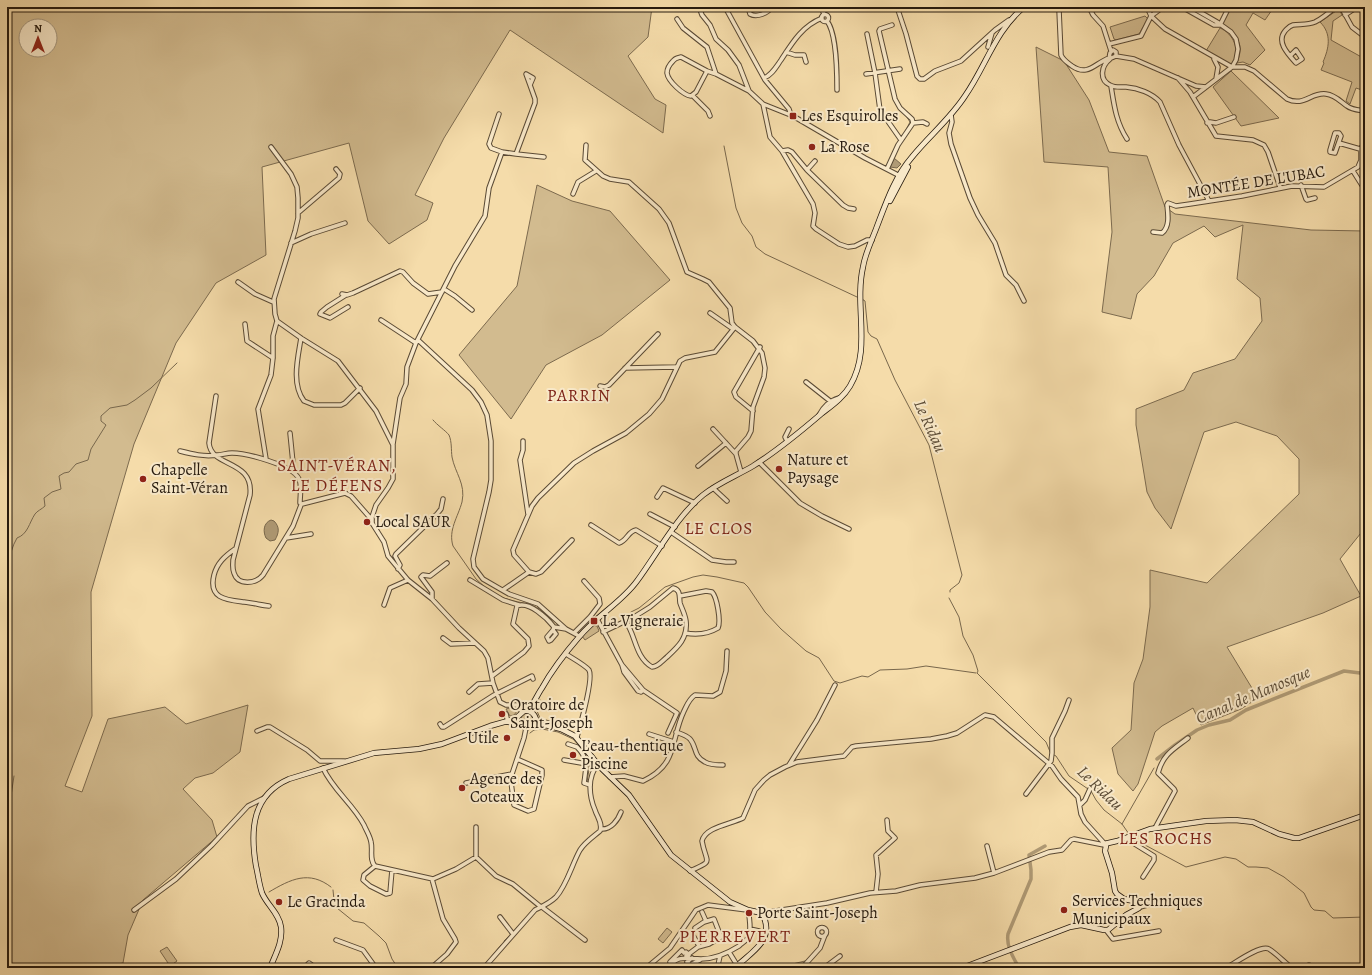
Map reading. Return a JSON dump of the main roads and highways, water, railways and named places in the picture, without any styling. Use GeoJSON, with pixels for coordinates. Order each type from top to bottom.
{"type":"FeatureCollection","features":[{"type":"Feature","properties":{"kind":"main road"},"geometry":{"type":"LineString","coordinates":[[508,722],[528,710],[579,636],[628,592],[671,532],[695,503],[713,488],[759,462],[819,416],[847,391],[860,361],[862,347],[860,291],[861,274],[864,260],[877,228],[910,159],[951,115],[973,84],[989,48],[1009,20],[1024,7]]}},
{"type":"Feature","properties":{"kind":"main road"},"geometry":{"type":"LineString","coordinates":[[877,228],[885,205],[902,175],[925,143]]}},
{"type":"Feature","properties":{"kind":"main road"},"geometry":{"type":"LineString","coordinates":[[533,725],[538,695]]}},
{"type":"Feature","properties":{"kind":"main road"},"geometry":{"type":"LineString","coordinates":[[528,710],[550,726]]}},
{"type":"Feature","properties":{"kind":"main road"},"geometry":{"type":"LineString","coordinates":[[520,724],[518,720],[521,714]]}},
{"type":"Feature","properties":{"kind":"main road"},"geometry":{"type":"LineString","coordinates":[[270,968],[279,946],[281,928],[276,914],[262,892],[255,858],[255,825],[257,812],[264,798],[275,787],[283,782],[324,768],[381,752],[419,749],[434,746],[501,723],[508,722],[516,722],[526,728],[533,725],[550,726],[568,732],[577,737],[598,764],[629,795],[671,855],[727,900],[749,912],[762,913],[766,929],[765,936],[754,952],[738,966]]}},
{"type":"Feature","properties":{"kind":"main road"},"geometry":{"type":"LineString","coordinates":[[962,968],[1076,925],[1106,930],[1114,926],[1126,915],[1140,907],[1138,902],[1124,899],[1117,894],[1112,873],[1104,851],[1105,844],[1155,828],[1206,820],[1235,820],[1253,822],[1279,834],[1294,838],[1304,837],[1365,815]]}},
{"type":"Feature","properties":{"kind":"waterway"},"geometry":{"type":"LineString","coordinates":[[888,76],[890,83]]}},
{"type":"Feature","properties":{"kind":"waterway"},"geometry":{"type":"LineString","coordinates":[[905,114],[910,122],[906,130]]}},
{"type":"Feature","properties":{"kind":"waterway","name":"Le Ridau"},"geometry":{"type":"LineString","coordinates":[[724,146],[736,208],[742,223],[752,236],[756,247],[765,254],[857,297]]}},
{"type":"Feature","properties":{"kind":"waterway","name":"Le Ridau"},"geometry":{"type":"LineString","coordinates":[[862,299],[865,301],[868,332],[871,336],[877,339],[895,380],[929,445],[962,575],[959,583],[950,590],[950,592]]}},
{"type":"Feature","properties":{"kind":"waterway"},"geometry":{"type":"LineString","coordinates":[[7,563],[17,538],[24,534],[33,517],[45,506],[44,498],[52,492],[61,489],[59,476],[69,472],[76,464],[88,460],[91,449],[106,425],[101,421],[101,416],[110,408],[127,405],[135,400],[151,388],[177,363]]}},
{"type":"Feature","properties":{"kind":"waterway"},"geometry":{"type":"LineString","coordinates":[[433,420],[449,435],[453,463],[463,490],[462,502],[452,534],[453,546],[476,579],[486,588]]}},
{"type":"Feature","properties":{"kind":"waterway"},"geometry":{"type":"LineString","coordinates":[[631,612],[639,608],[665,587],[703,575],[717,577],[744,583],[765,612],[781,629],[806,651],[819,658],[834,681],[840,683],[862,676],[868,677],[880,670],[907,669],[926,666],[976,673]]}},
{"type":"Feature","properties":{"kind":"waterway"},"geometry":{"type":"LineString","coordinates":[[499,596],[533,606],[545,613],[552,620]]}},
{"type":"Feature","properties":{"kind":"waterway","name":"Le Ridau"},"geometry":{"type":"LineString","coordinates":[[949,598],[959,617],[963,636],[973,655],[978,671],[977,673],[1046,742],[1051,754]]}},
{"type":"Feature","properties":{"kind":"waterway","name":"Canal de Manosque"},"geometry":{"type":"LineString","coordinates":[[1157,759],[1197,730],[1209,725],[1230,720],[1246,710],[1344,671],[1360,673],[1365,672]]}},
{"type":"Feature","properties":{"kind":"waterway"},"geometry":{"type":"LineString","coordinates":[[540,700],[537,711],[540,718],[559,724]]}},
{"type":"Feature","properties":{"kind":"waterway"},"geometry":{"type":"LineString","coordinates":[[530,733],[534,730],[542,729],[558,732],[573,739],[582,749],[590,763],[587,782]]}},
{"type":"Feature","properties":{"kind":"waterway","name":"Le Ridau"},"geometry":{"type":"LineString","coordinates":[[1054,755],[1069,776],[1091,791],[1104,810],[1122,824],[1129,834]]}},
{"type":"Feature","properties":{"kind":"waterway"},"geometry":{"type":"LineString","coordinates":[[1122,824],[1154,768]]}},
{"type":"Feature","properties":{"kind":"waterway"},"geometry":{"type":"LineString","coordinates":[[7,805],[11,796],[14,776]]}},
{"type":"Feature","properties":{"kind":"waterway","name":"Le Ridau"},"geometry":{"type":"LineString","coordinates":[[1132,838],[1186,867],[1225,857],[1236,859],[1248,867],[1268,868],[1284,877],[1304,893],[1314,910],[1325,911],[1333,918],[1365,917]]}},
{"type":"Feature","properties":{"kind":"waterway","name":"Canal de Manosque"},"geometry":{"type":"LineString","coordinates":[[1019,968],[1009,947],[1008,934],[1031,879],[1029,855],[1045,846]]}},
{"type":"Feature","properties":{"kind":"waterway"},"geometry":{"type":"LineString","coordinates":[[564,881],[576,854]]}},
{"type":"Feature","properties":{"kind":"waterway"},"geometry":{"type":"LineString","coordinates":[[269,892],[285,883],[300,878],[315,879],[331,887]]}},
{"type":"Feature","properties":{"kind":"waterway"},"geometry":{"type":"LineString","coordinates":[[333,890],[337,908],[353,921],[364,923],[379,936],[386,943],[392,959],[398,968]]}},
{"type":"Feature","properties":{"kind":"waterway"},"geometry":{"type":"LineString","coordinates":[[514,931],[530,913]]}},
{"type":"Feature","properties":{"kind":"waterway"},"geometry":{"type":"LineString","coordinates":[[504,941],[509,936]]}},
{"type":"Feature","properties":{"kind":"waterway"},"geometry":{"type":"LineString","coordinates":[[482,968],[501,945]]}},
{"type":"Feature","properties":{"kind":"place","name":"Les Esquirolles"},"geometry":{"type":"Point","coordinates":[793,116]}},
{"type":"Feature","properties":{"kind":"place","name":"La Rose"},"geometry":{"type":"Point","coordinates":[812,147]}},
{"type":"Feature","properties":{"kind":"place","name":"Nature et Paysage"},"geometry":{"type":"Point","coordinates":[779,469]}},
{"type":"Feature","properties":{"kind":"place","name":"Chapelle Saint-Véran"},"geometry":{"type":"Point","coordinates":[143,479]}},
{"type":"Feature","properties":{"kind":"place","name":"Local SAUR"},"geometry":{"type":"Point","coordinates":[367,522]}},
{"type":"Feature","properties":{"kind":"place","name":"La Vigneraie"},"geometry":{"type":"Point","coordinates":[594,621]}},
{"type":"Feature","properties":{"kind":"place","name":"Oratoire de Saint-Joseph"},"geometry":{"type":"Point","coordinates":[502,714]}},
{"type":"Feature","properties":{"kind":"place","name":"Utile"},"geometry":{"type":"Point","coordinates":[507,738]}},
{"type":"Feature","properties":{"kind":"place","name":"L’eau-thentique Piscine"},"geometry":{"type":"Point","coordinates":[573,755]}},
{"type":"Feature","properties":{"kind":"place","name":"Agence des Coteaux"},"geometry":{"type":"Point","coordinates":[462,788]}},
{"type":"Feature","properties":{"kind":"place","name":"Le Gracinda"},"geometry":{"type":"Point","coordinates":[279,902]}},
{"type":"Feature","properties":{"kind":"place","name":"Services Techniques Municipaux"},"geometry":{"type":"Point","coordinates":[1064,910]}},
{"type":"Feature","properties":{"kind":"place","name":"Porte Saint-Joseph"},"geometry":{"type":"Point","coordinates":[749,913]}},
{"type":"Feature","properties":{"kind":"district","name":"PARRIN"},"geometry":{"type":"Point","coordinates":[579,395]}},
{"type":"Feature","properties":{"kind":"district","name":"SAINT-VÉRAN, LE DÉFENS"},"geometry":{"type":"Point","coordinates":[337,475]}},
{"type":"Feature","properties":{"kind":"district","name":"LE CLOS"},"geometry":{"type":"Point","coordinates":[719,528]}},
{"type":"Feature","properties":{"kind":"district","name":"LES ROCHS"},"geometry":{"type":"Point","coordinates":[1166,838]}},
{"type":"Feature","properties":{"kind":"district","name":"PIERREVERT"},"geometry":{"type":"Point","coordinates":[735,936]}}]}
